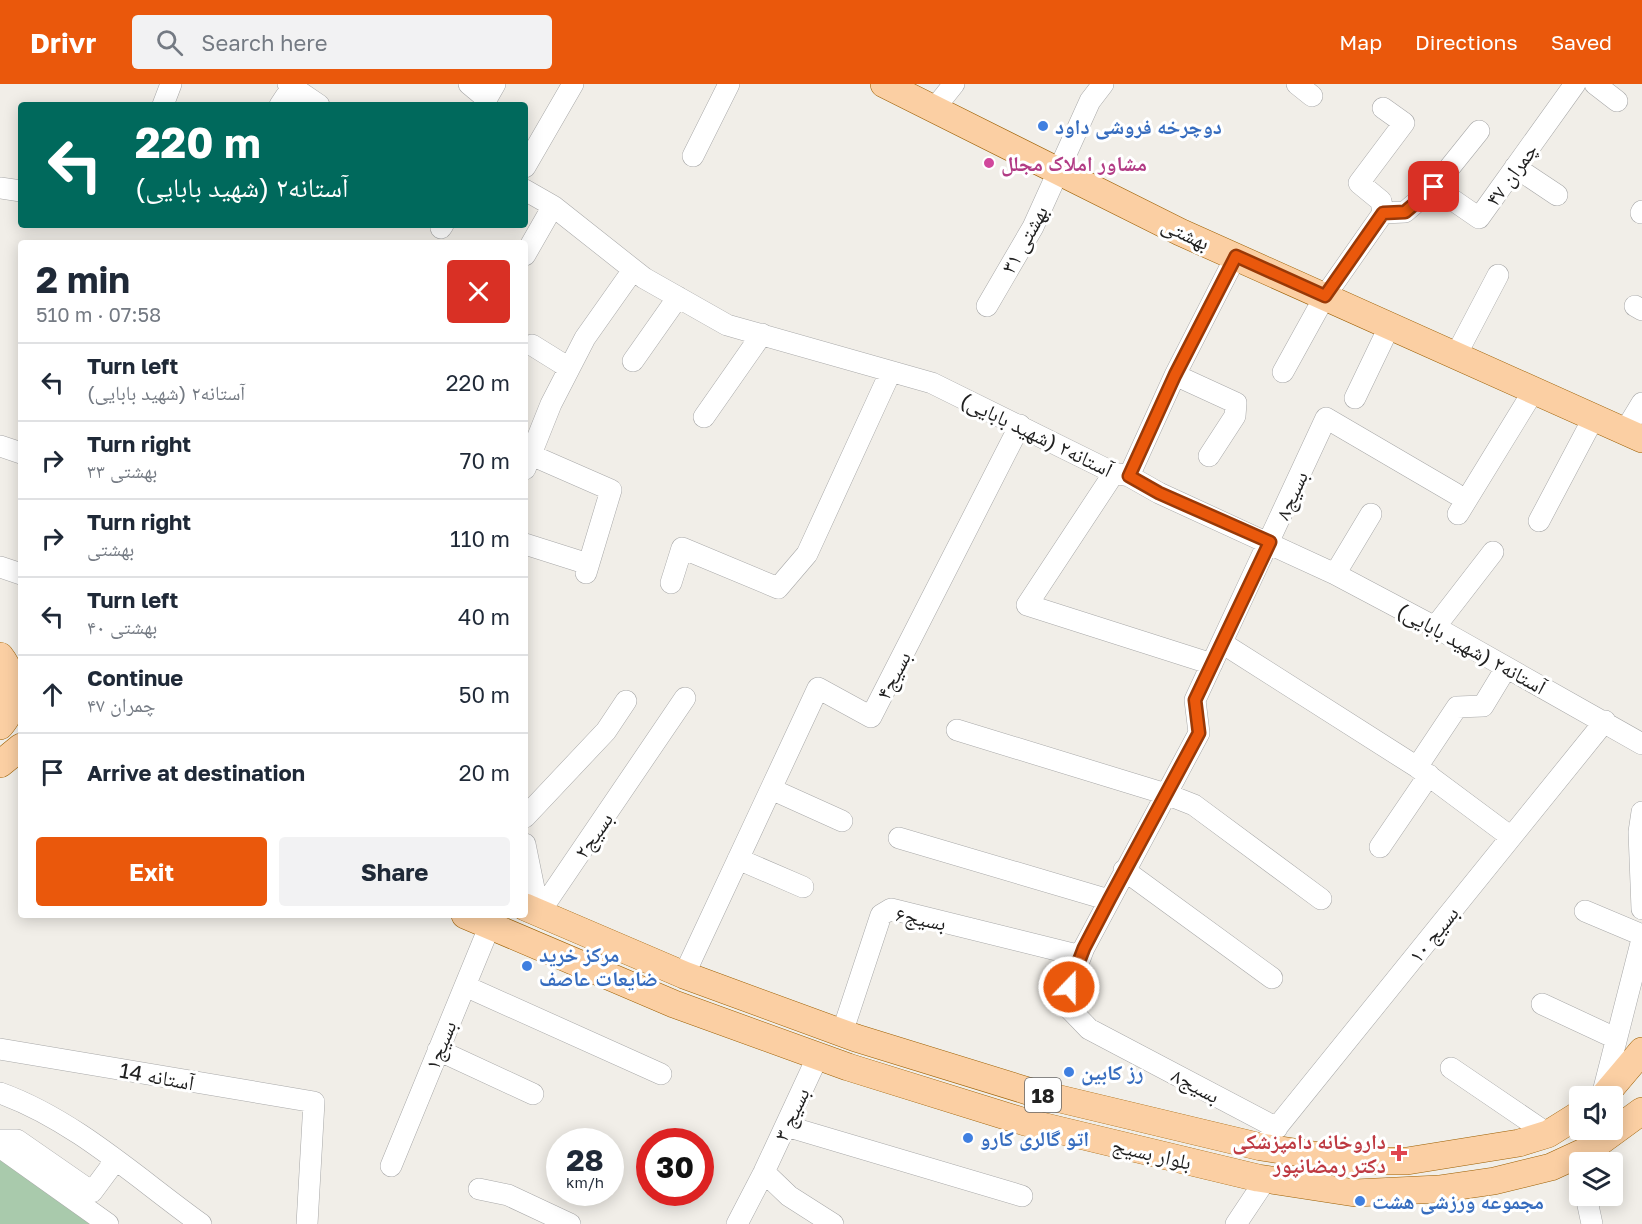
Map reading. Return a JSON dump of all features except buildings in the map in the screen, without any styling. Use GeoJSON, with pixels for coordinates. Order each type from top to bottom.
{"type":"FeatureCollection","features":[{"type":"Feature","properties":{"kind":"main road","name":"بهشتی"},"geometry":{"type":"LineString","coordinates":[[884,84],[1236,256],[1634,435]]}},
{"type":"Feature","properties":{"kind":"main road"},"geometry":{"type":"LineString","coordinates":[[0,726],[10,709],[13,694],[12,680],[6,663]]}},
{"type":"Feature","properties":{"kind":"main road"},"geometry":{"type":"LineString","coordinates":[[0,735],[18,738]]}},
{"type":"Feature","properties":{"kind":"main road"},"geometry":{"type":"LineString","coordinates":[[0,764],[18,749]]}},
{"type":"Feature","properties":{"kind":"main road","name":"بلوار بسیج"},"geometry":{"type":"LineString","coordinates":[[532,910],[684,975],[842,1033],[1031,1092],[1269,1137],[1353,1161],[1407,1161],[1484,1150],[1548,1134],[1569,1121]]}},
{"type":"Feature","properties":{"kind":"main road","name":"بلوار بسیج"},"geometry":{"type":"LineString","coordinates":[[472,918],[674,1004],[818,1056],[1025,1122],[1266,1179],[1355,1193],[1439,1189],[1528,1172],[1569,1161]]}},
{"type":"Feature","properties":{"kind":"main road"},"geometry":{"type":"LineString","coordinates":[[1612,1086],[1642,1052]]}},
{"type":"Feature","properties":{"kind":"main road","name":"بلوار بسیج"},"geometry":{"type":"LineString","coordinates":[[1587,1152],[1642,1111]]}},
{"type":"Feature","properties":{"kind":"street"},"geometry":{"type":"LineString","coordinates":[[164,102],[171,84]]}},
{"type":"Feature","properties":{"kind":"street"},"geometry":{"type":"LineString","coordinates":[[469,84],[488,96]]}},
{"type":"Feature","properties":{"kind":"street"},"geometry":{"type":"LineString","coordinates":[[528,162],[573,84]]}},
{"type":"Feature","properties":{"kind":"street"},"geometry":{"type":"LineString","coordinates":[[693,156],[729,84]]}},
{"type":"Feature","properties":{"kind":"street"},"geometry":{"type":"LineString","coordinates":[[934,109],[954,84]]}},
{"type":"Feature","properties":{"kind":"street","name":"بهشتی ۳۱"},"geometry":{"type":"LineString","coordinates":[[987,306],[1033,227],[1090,101],[1103,84]]}},
{"type":"Feature","properties":{"kind":"street","name":"چمران ۴۷"},"geometry":{"type":"LineString","coordinates":[[1434,187],[1479,218],[1575,84]]}},
{"type":"Feature","properties":{"kind":"street"},"geometry":{"type":"LineString","coordinates":[[1595,84],[1617,101]]}},
{"type":"Feature","properties":{"kind":"street"},"geometry":{"type":"LineString","coordinates":[[282,102],[290,86],[314,102]]}},
{"type":"Feature","properties":{"kind":"street"},"geometry":{"type":"LineString","coordinates":[[1283,372],[1325,296],[1383,213],[1381,201],[1359,183],[1404,123],[1383,108]]}},
{"type":"Feature","properties":{"kind":"street"},"geometry":{"type":"LineString","coordinates":[[1383,213],[1405,212],[1434,187],[1479,131]]}},
{"type":"Feature","properties":{"kind":"street"},"geometry":{"type":"LineString","coordinates":[[1515,167],[1557,195]]}},
{"type":"Feature","properties":{"kind":"street"},"geometry":{"type":"LineString","coordinates":[[0,188],[18,191]]}},
{"type":"Feature","properties":{"kind":"street","name":"آستانه۲ (شهید بابایی)"},"geometry":{"type":"LineString","coordinates":[[528,192],[553,206],[633,270],[728,325],[858,360],[890,373],[932,383],[1159,493],[1270,542],[1335,574],[1605,721],[1642,744]]}},
{"type":"Feature","properties":{"kind":"street"},"geometry":{"type":"LineString","coordinates":[[528,250],[553,206]]}},
{"type":"Feature","properties":{"kind":"street"},"geometry":{"type":"LineString","coordinates":[[1212,664],[1027,605],[1122,474],[1236,256]]}},
{"type":"Feature","properties":{"kind":"street"},"geometry":{"type":"LineString","coordinates":[[528,545],[587,568],[611,490],[528,462],[532,432],[585,338],[633,270]]}},
{"type":"Feature","properties":{"kind":"street"},"geometry":{"type":"LineString","coordinates":[[1456,355],[1498,275]]}},
{"type":"Feature","properties":{"kind":"street"},"geometry":{"type":"LineString","coordinates":[[633,361],[678,297]]}},
{"type":"Feature","properties":{"kind":"street"},"geometry":{"type":"LineString","coordinates":[[1355,398],[1390,325]]}},
{"type":"Feature","properties":{"kind":"street"},"geometry":{"type":"LineString","coordinates":[[704,417],[762,334]]}},
{"type":"Feature","properties":{"kind":"street"},"geometry":{"type":"LineString","coordinates":[[532,345],[569,368]]}},
{"type":"Feature","properties":{"kind":"street"},"geometry":{"type":"LineString","coordinates":[[671,584],[682,549],[778,588],[807,554],[890,373]]}},
{"type":"Feature","properties":{"kind":"street"},"geometry":{"type":"LineString","coordinates":[[1175,375],[1236,403],[1235,416],[1209,456]]}},
{"type":"Feature","properties":{"kind":"street","name":"بسیج۸"},"geometry":{"type":"LineString","coordinates":[[1269,1137],[1089,1029],[1063,1002],[1081,956],[1124,870],[1199,733],[1195,700],[1326,418],[1457,504],[1534,390]]}},
{"type":"Feature","properties":{"kind":"street"},"geometry":{"type":"LineString","coordinates":[[1634,435],[1642,403]]}},
{"type":"Feature","properties":{"kind":"street"},"geometry":{"type":"LineString","coordinates":[[1539,521],[1594,417]]}},
{"type":"Feature","properties":{"kind":"street","name":"بسیج۴"},"geometry":{"type":"LineString","coordinates":[[684,975],[818,688],[871,717],[1020,425]]}},
{"type":"Feature","properties":{"kind":"street"},"geometry":{"type":"LineString","coordinates":[[0,446],[18,452]]}},
{"type":"Feature","properties":{"kind":"street"},"geometry":{"type":"LineString","coordinates":[[1335,574],[1371,514]]}},
{"type":"Feature","properties":{"kind":"street"},"geometry":{"type":"LineString","coordinates":[[1435,627],[1493,552]]}},
{"type":"Feature","properties":{"kind":"street"},"geometry":{"type":"LineString","coordinates":[[0,567],[18,573]]}},
{"type":"Feature","properties":{"kind":"street"},"geometry":{"type":"LineString","coordinates":[[1222,643],[1423,771],[1511,837]]}},
{"type":"Feature","properties":{"kind":"street"},"geometry":{"type":"LineString","coordinates":[[1380,847],[1457,707],[1483,706],[1506,668]]}},
{"type":"Feature","properties":{"kind":"street","name":"بسیج۲"},"geometry":{"type":"LineString","coordinates":[[532,910],[685,698]]}},
{"type":"Feature","properties":{"kind":"street"},"geometry":{"type":"LineString","coordinates":[[528,814],[606,731],[626,701]]}},
{"type":"Feature","properties":{"kind":"street","name":"بسیج ۱۰"},"geometry":{"type":"LineString","coordinates":[[1269,1137],[1605,721]]}},
{"type":"Feature","properties":{"kind":"street"},"geometry":{"type":"LineString","coordinates":[[957,730],[1166,794],[1194,805],[1321,899]]}},
{"type":"Feature","properties":{"kind":"street"},"geometry":{"type":"LineString","coordinates":[[771,789],[842,821]]}},
{"type":"Feature","properties":{"kind":"street"},"geometry":{"type":"LineString","coordinates":[[1642,812],[1640,832],[1642,909]]}},
{"type":"Feature","properties":{"kind":"street"},"geometry":{"type":"LineString","coordinates":[[899,838],[1109,900]]}},
{"type":"Feature","properties":{"kind":"street"},"geometry":{"type":"LineString","coordinates":[[738,859],[803,887]]}},
{"type":"Feature","properties":{"kind":"street"},"geometry":{"type":"LineString","coordinates":[[1124,870],[1272,978]]}},
{"type":"Feature","properties":{"kind":"street"},"geometry":{"type":"LineString","coordinates":[[528,872],[532,910]]}},
{"type":"Feature","properties":{"kind":"street","name":"بسیج۶"},"geometry":{"type":"LineString","coordinates":[[842,1033],[881,915],[891,909],[1081,956]]}},
{"type":"Feature","properties":{"kind":"street"},"geometry":{"type":"LineString","coordinates":[[1585,911],[1642,937],[1615,1038],[1605,1086]]}},
{"type":"Feature","properties":{"kind":"street","name":"بسیج۱"},"geometry":{"type":"LineString","coordinates":[[391,1166],[490,925]]}},
{"type":"Feature","properties":{"kind":"street"},"geometry":{"type":"LineString","coordinates":[[465,986],[661,1074]]}},
{"type":"Feature","properties":{"kind":"street"},"geometry":{"type":"LineString","coordinates":[[1542,1004],[1615,1038]]}},
{"type":"Feature","properties":{"kind":"street","name":"آستانه 14"},"geometry":{"type":"LineString","coordinates":[[0,1049],[314,1102],[307,1224]]}},
{"type":"Feature","properties":{"kind":"street"},"geometry":{"type":"LineString","coordinates":[[438,1050],[532,1094]]}},
{"type":"Feature","properties":{"kind":"street","name":"بسیج ۳"},"geometry":{"type":"LineString","coordinates":[[737,1224],[818,1056]]}},
{"type":"Feature","properties":{"kind":"street"},"geometry":{"type":"LineString","coordinates":[[1451,1068],[1548,1134]]}},
{"type":"Feature","properties":{"kind":"street"},"geometry":{"type":"LineString","coordinates":[[0,1093],[24,1102],[62,1122],[201,1224]]}},
{"type":"Feature","properties":{"kind":"street"},"geometry":{"type":"LineString","coordinates":[[786,1126],[1022,1196]]}},
{"type":"Feature","properties":{"kind":"street"},"geometry":{"type":"LineString","coordinates":[[0,1140],[17,1140],[92,1192],[115,1161]]}},
{"type":"Feature","properties":{"kind":"street"},"geometry":{"type":"LineString","coordinates":[[0,1147],[108,1224]]}},
{"type":"Feature","properties":{"kind":"street"},"geometry":{"type":"LineString","coordinates":[[764,1172],[789,1196],[833,1224]]}},
{"type":"Feature","properties":{"kind":"street"},"geometry":{"type":"LineString","coordinates":[[1236,1224],[1266,1179]]}},
{"type":"Feature","properties":{"kind":"street"},"geometry":{"type":"LineString","coordinates":[[479,1189],[508,1195],[570,1224]]}},
{"type":"Feature","properties":{"kind":"street"},"geometry":{"type":"LineString","coordinates":[[1588,1206],[1592,1224]]}},
{"type":"Feature","properties":{"kind":"green space"},"geometry":{"type":"Polygon","coordinates":[[[0,1151],[119,1224],[0,1224],[0,1151]]]}},
{"type":"Feature","properties":{"kind":"place","name":"دوچرخه فروشی داود"},"geometry":{"type":"Point","coordinates":[1043,126]}},
{"type":"Feature","properties":{"kind":"place","name":"مشاور املاک مجلل"},"geometry":{"type":"Point","coordinates":[989,163]}},
{"type":"Feature","properties":{"kind":"place","name":"مرکز خرید ضایعات عاصف"},"geometry":{"type":"Point","coordinates":[527,966]}},
{"type":"Feature","properties":{"kind":"place","name":"رز کابین"},"geometry":{"type":"Point","coordinates":[1069,1072]}},
{"type":"Feature","properties":{"kind":"place","name":"اتو گالری کارو"},"geometry":{"type":"Point","coordinates":[968,1138]}},
{"type":"Feature","properties":{"kind":"place","name":"داروخانه دامپزشکی دکتر رمضانپور"},"geometry":{"type":"Point","coordinates":[1399,1153]}},
{"type":"Feature","properties":{"kind":"place","name":"مجموعه ورزشی هشت"},"geometry":{"type":"Point","coordinates":[1360,1201]}},
{"type":"Feature","properties":{"kind":"route"},"geometry":{"type":"LineString","coordinates":[[1069,987],[1084,948],[1199,733],[1195,700],[1270,542],[1159,493],[1129,476],[1175,375],[1236,256],[1325,296],[1383,213],[1405,212],[1434,187]]}}]}
